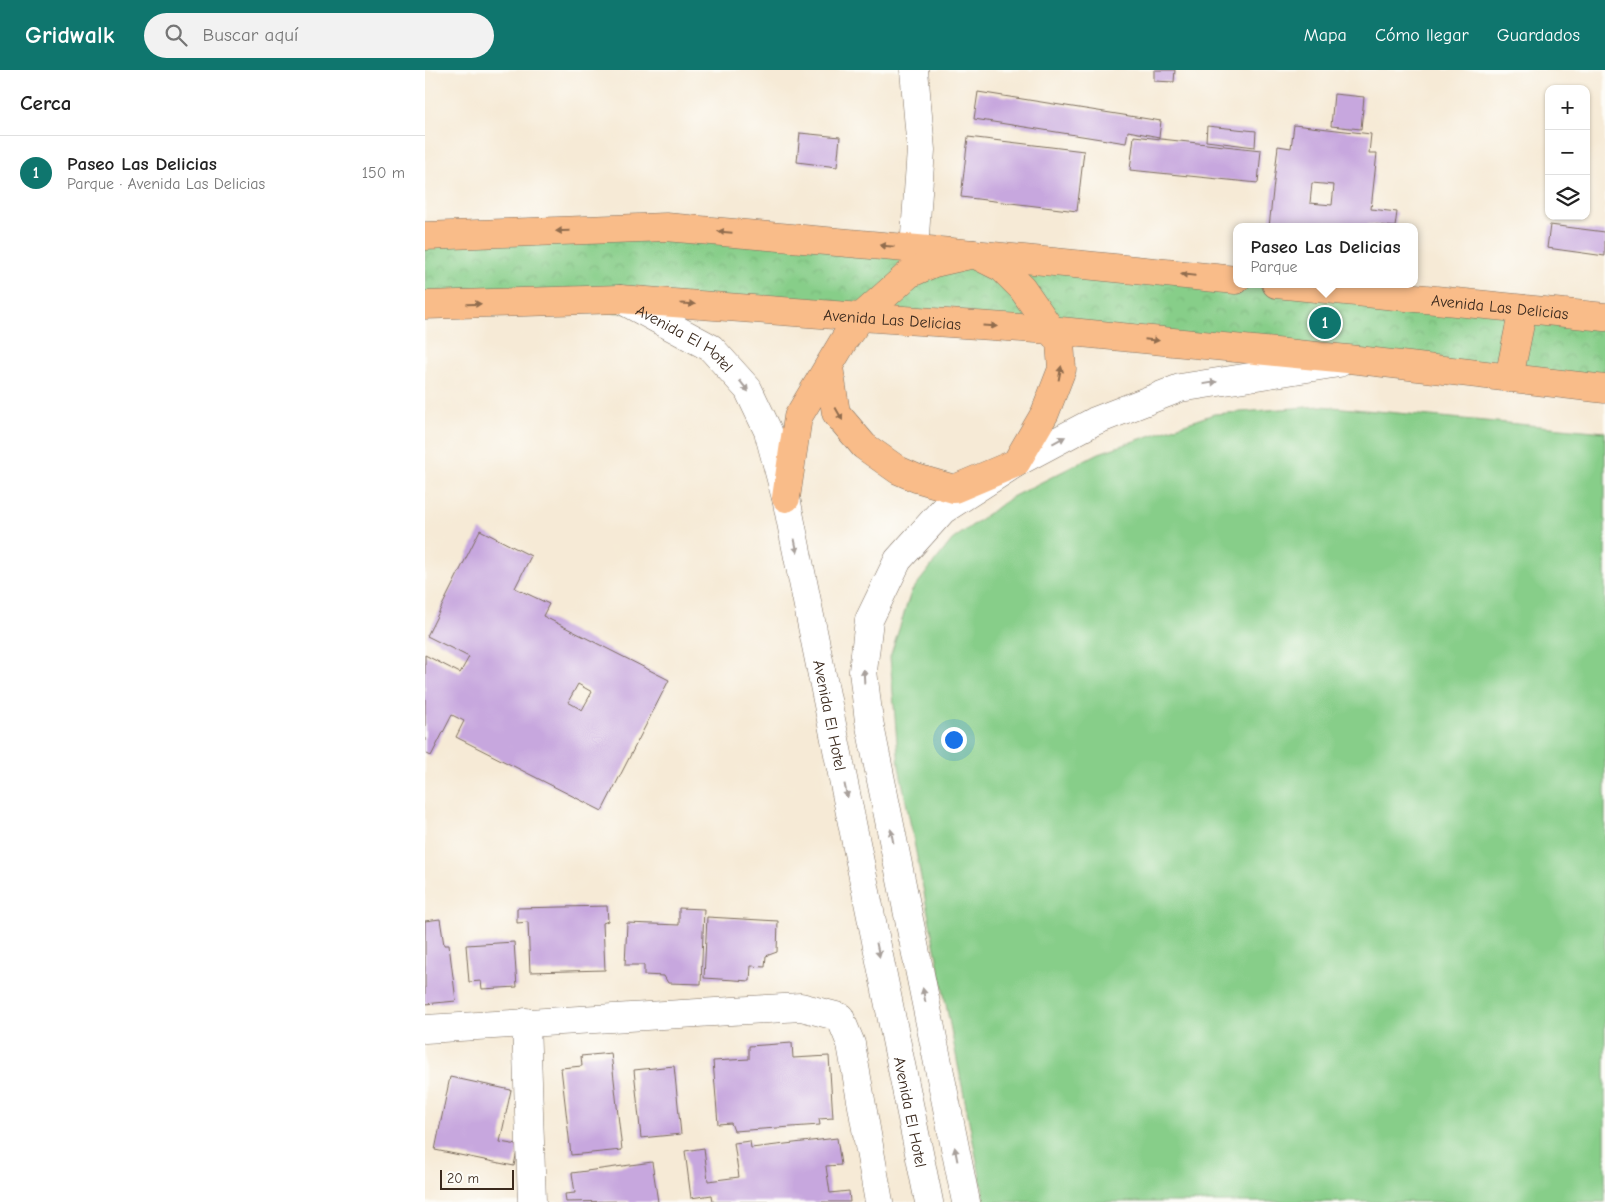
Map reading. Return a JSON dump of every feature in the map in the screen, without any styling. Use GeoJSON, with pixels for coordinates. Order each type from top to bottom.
{"type":"FeatureCollection","features":[{"type":"Feature","properties":{"kind":"main road"},"geometry":{"type":"LineString","coordinates":[[425,236],[666,227],[974,254],[1233,280]]}},
{"type":"Feature","properties":{"kind":"main road"},"geometry":{"type":"LineString","coordinates":[[786,498],[799,417],[846,337],[861,317],[909,274],[934,263],[974,254],[1002,268],[1022,288],[1060,342],[1062,369],[1045,413],[1016,463],[954,490],[898,470],[864,446],[836,412],[829,367]]}},
{"type":"Feature","properties":{"kind":"main road","name":"Avenida Las Delicias"},"geometry":{"type":"LineString","coordinates":[[1316,288],[1605,317]]}},
{"type":"Feature","properties":{"kind":"main road","name":"Avenida Las Delicias"},"geometry":{"type":"LineString","coordinates":[[425,305],[620,299],[1050,330],[1358,360],[1605,389]]}},
{"type":"Feature","properties":{"kind":"main road"},"geometry":{"type":"LineString","coordinates":[[1509,378],[1523,309]]}},
{"type":"Feature","properties":{"kind":"street"},"geometry":{"type":"LineString","coordinates":[[914,70],[921,150],[914,249]]}},
{"type":"Feature","properties":{"kind":"street","name":"Avenida El Hotel"},"geometry":{"type":"LineString","coordinates":[[620,299],[711,348],[748,388],[768,431],[786,498],[929,1202]]}},
{"type":"Feature","properties":{"kind":"street","name":"Avenida Las Delicias"},"geometry":{"type":"LineString","coordinates":[[1016,463],[1095,421],[1179,388],[1358,360]]}},
{"type":"Feature","properties":{"kind":"street"},"geometry":{"type":"LineString","coordinates":[[966,1202],[869,721],[863,671],[869,620],[898,560],[943,510],[1016,463]]}},
{"type":"Feature","properties":{"kind":"street"},"geometry":{"type":"LineString","coordinates":[[425,1029],[801,1007],[840,1017],[851,1044],[879,1202]]}},
{"type":"Feature","properties":{"kind":"street"},"geometry":{"type":"LineString","coordinates":[[526,1022],[531,1202]]}},
{"type":"Feature","properties":{"kind":"green space"},"geometry":{"type":"Polygon","coordinates":[[[666,227],[1233,284],[1233,288],[1316,288],[1605,317],[1605,389],[1050,330],[425,305],[425,236],[666,227]]]}},
{"type":"Feature","properties":{"kind":"green space"},"geometry":{"type":"Polygon","coordinates":[[[1321,406],[1605,432],[1605,1202],[985,1202],[899,766],[890,657],[911,592],[952,540],[1010,498],[1099,453],[1214,414],[1321,406]]]}},
{"type":"Feature","properties":{"kind":"building"},"geometry":{"type":"Polygon","coordinates":[[[1154,70],[1175,70],[1174,82],[1154,81],[1154,70]]]}},
{"type":"Feature","properties":{"kind":"building"},"geometry":{"type":"Polygon","coordinates":[[[978,92],[1161,121],[1159,137],[1128,131],[1126,143],[974,119],[978,92]]]}},
{"type":"Feature","properties":{"kind":"building"},"geometry":{"type":"Polygon","coordinates":[[[1334,94],[1364,97],[1361,129],[1331,126],[1334,94]]]}},
{"type":"Feature","properties":{"kind":"building"},"geometry":{"type":"Polygon","coordinates":[[[1294,125],[1371,134],[1369,153],[1377,153],[1371,209],[1397,212],[1396,223],[1269,223],[1278,146],[1291,148],[1294,125]],[[1312,183],[1310,203],[1332,205],[1334,185],[1312,183]]]}},
{"type":"Feature","properties":{"kind":"building"},"geometry":{"type":"Polygon","coordinates":[[[1207,126],[1256,131],[1255,147],[1206,141],[1207,126]]]}},
{"type":"Feature","properties":{"kind":"building"},"geometry":{"type":"Polygon","coordinates":[[[800,133],[840,137],[837,167],[797,162],[800,133]]]}},
{"type":"Feature","properties":{"kind":"building"},"geometry":{"type":"Polygon","coordinates":[[[1134,136],[1261,150],[1258,183],[1130,170],[1134,136]]]}},
{"type":"Feature","properties":{"kind":"building"},"geometry":{"type":"Polygon","coordinates":[[[968,137],[1084,151],[1077,211],[961,197],[968,137]]]}},
{"type":"Feature","properties":{"kind":"building"},"geometry":{"type":"Polygon","coordinates":[[[1550,225],[1605,232],[1605,256],[1547,248],[1550,225]]]}},
{"type":"Feature","properties":{"kind":"building"},"geometry":{"type":"Polygon","coordinates":[[[480,530],[531,556],[515,588],[549,604],[543,616],[669,680],[602,811],[456,737],[464,721],[452,715],[431,756],[425,753],[425,655],[460,673],[469,657],[427,636],[480,530]],[[578,684],[568,702],[582,710],[592,692],[578,684]]]}},
{"type":"Feature","properties":{"kind":"building"},"geometry":{"type":"Polygon","coordinates":[[[607,906],[608,921],[603,923],[605,970],[530,972],[528,922],[517,923],[517,908],[607,906]]]}},
{"type":"Feature","properties":{"kind":"building"},"geometry":{"type":"Polygon","coordinates":[[[679,908],[704,909],[701,984],[668,983],[664,976],[644,975],[644,965],[625,965],[627,923],[679,925],[679,908]]]}},
{"type":"Feature","properties":{"kind":"building"},"geometry":{"type":"Polygon","coordinates":[[[707,917],[778,921],[777,952],[766,956],[765,967],[751,966],[750,981],[704,978],[707,917]]]}},
{"type":"Feature","properties":{"kind":"building"},"geometry":{"type":"Polygon","coordinates":[[[440,919],[444,945],[449,945],[456,1001],[425,1004],[425,921],[440,919]]]}},
{"type":"Feature","properties":{"kind":"building"},"geometry":{"type":"Polygon","coordinates":[[[514,942],[517,987],[482,989],[481,981],[469,982],[466,945],[514,942]]]}},
{"type":"Feature","properties":{"kind":"building"},"geometry":{"type":"Polygon","coordinates":[[[792,1043],[793,1058],[829,1056],[833,1118],[819,1119],[820,1125],[734,1131],[731,1123],[718,1124],[713,1061],[749,1059],[749,1046],[792,1043]]]}},
{"type":"Feature","properties":{"kind":"building"},"geometry":{"type":"Polygon","coordinates":[[[611,1053],[622,1150],[571,1155],[561,1068],[582,1066],[581,1056],[611,1053]]]}},
{"type":"Feature","properties":{"kind":"building"},"geometry":{"type":"Polygon","coordinates":[[[674,1066],[681,1134],[641,1138],[634,1070],[674,1066]]]}},
{"type":"Feature","properties":{"kind":"building"},"geometry":{"type":"Polygon","coordinates":[[[450,1077],[511,1090],[500,1142],[518,1145],[514,1166],[435,1150],[450,1077]]]}},
{"type":"Feature","properties":{"kind":"building"},"geometry":{"type":"Polygon","coordinates":[[[837,1138],[841,1165],[826,1166],[830,1193],[849,1191],[850,1202],[713,1202],[712,1195],[691,1198],[685,1151],[704,1148],[708,1181],[739,1177],[734,1143],[750,1141],[751,1148],[837,1138]]]}},
{"type":"Feature","properties":{"kind":"building"},"geometry":{"type":"Polygon","coordinates":[[[652,1162],[658,1202],[566,1202],[565,1194],[575,1193],[572,1173],[652,1162]]]}},
{"type":"Feature","properties":{"kind":"place","name":"Paseo Las Delicias"},"geometry":{"type":"Point","coordinates":[1325,323]}}]}
